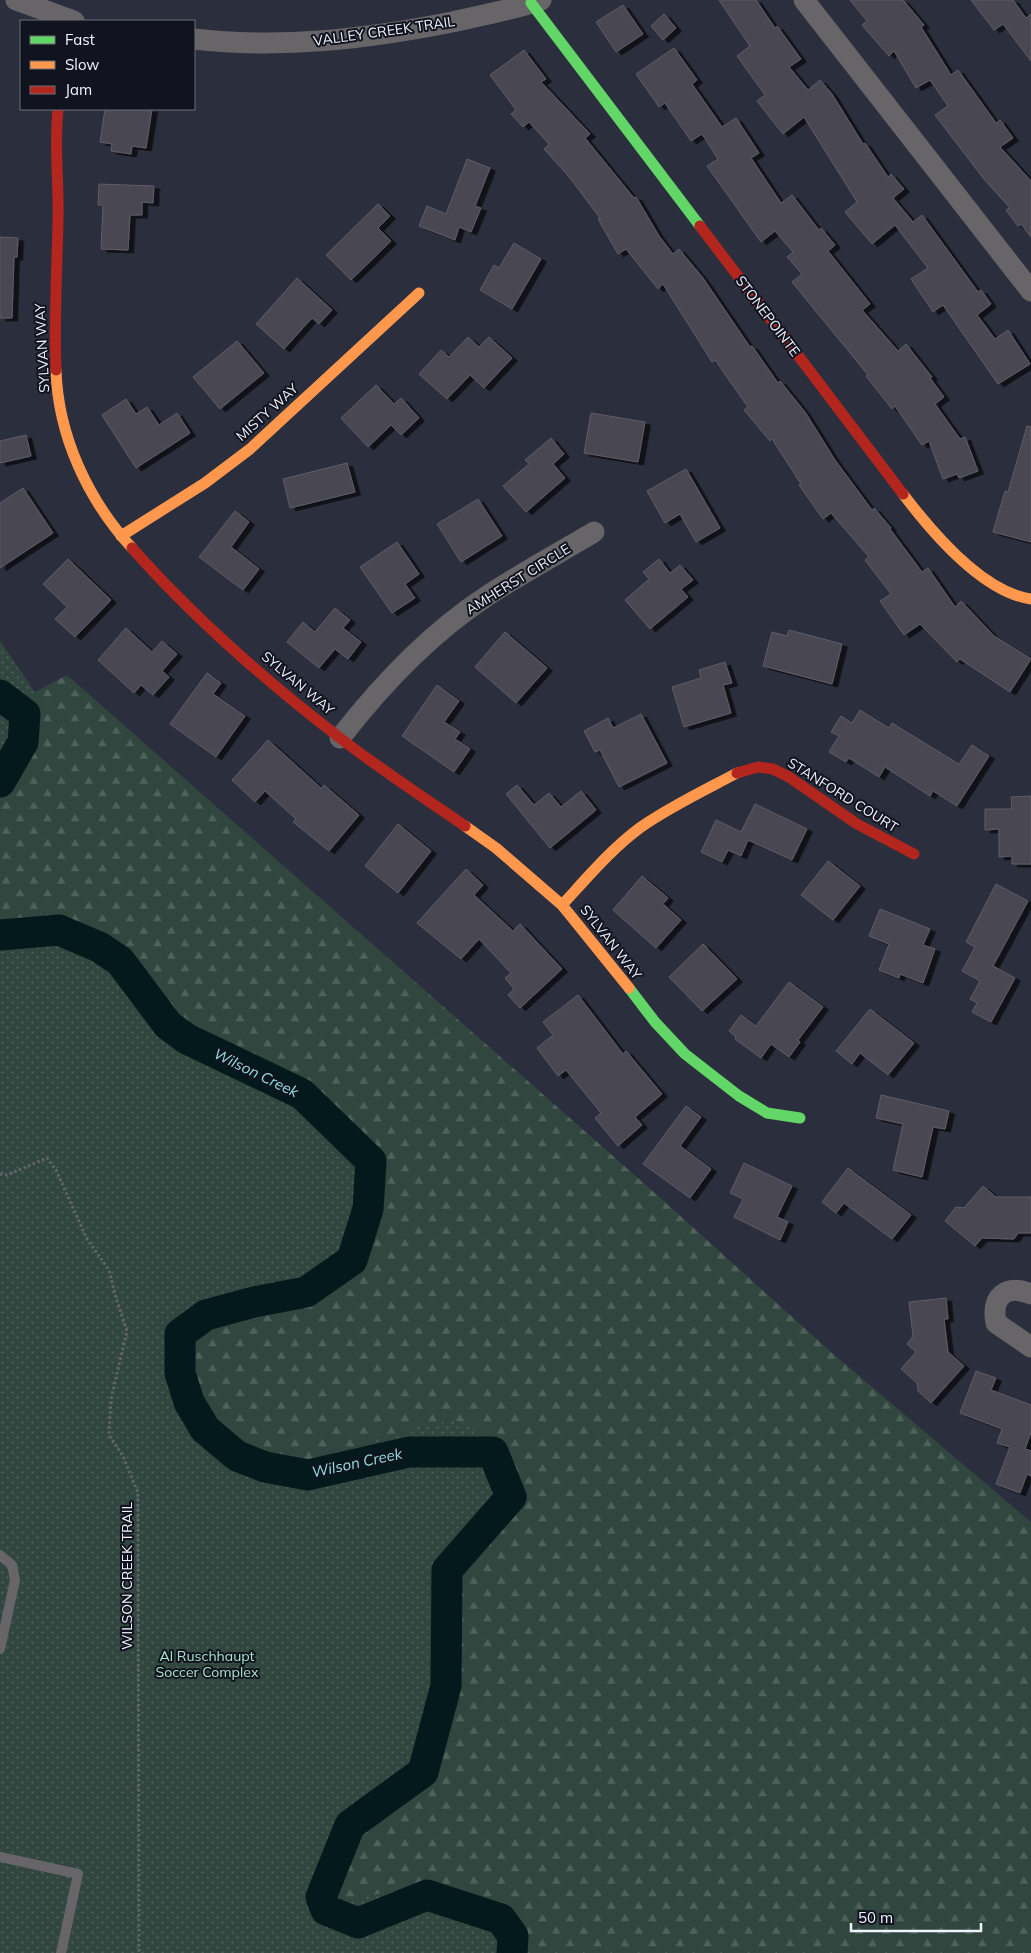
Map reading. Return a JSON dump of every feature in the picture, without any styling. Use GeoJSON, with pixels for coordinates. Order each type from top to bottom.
{"type":"FeatureCollection","features":[{"type":"Feature","properties":{"kind":"street"},"geometry":{"type":"LineString","coordinates":[[16,0],[71,20]]}},
{"type":"Feature","properties":{"kind":"street"},"geometry":{"type":"LineString","coordinates":[[804,0],[1031,291]]}},
{"type":"Feature","properties":{"kind":"street","name":"VALLEY CREEK TRAIL"},"geometry":{"type":"LineString","coordinates":[[195,39],[259,43],[312,42],[415,29],[536,2]]}},
{"type":"Feature","properties":{"kind":"street","name":"STONEPOINTE"},"geometry":{"type":"LineString","coordinates":[[536,2],[914,508],[962,558],[991,581],[1010,594],[1031,599]]}},
{"type":"Feature","properties":{"kind":"street","name":"SYLVAN WAY"},"geometry":{"type":"LineString","coordinates":[[58,110],[55,137],[58,218],[54,329],[56,378],[66,430],[75,460],[98,505],[121,536],[172,593],[228,644],[340,738],[496,848],[562,905],[587,934],[655,1022],[685,1054],[739,1096],[767,1113],[800,1118]]}},
{"type":"Feature","properties":{"kind":"street","name":"MISTY WAY"},"geometry":{"type":"LineString","coordinates":[[121,536],[205,483],[250,449],[419,292]]}},
{"type":"Feature","properties":{"kind":"street","name":"AMHERST CIRCLE"},"geometry":{"type":"LineString","coordinates":[[340,738],[384,684],[440,632],[487,596],[594,532]]}},
{"type":"Feature","properties":{"kind":"street","name":"STANFORD COURT"},"geometry":{"type":"LineString","coordinates":[[562,905],[606,858],[640,828],[670,808],[738,773],[758,767],[773,769],[857,824],[914,854]]}},
{"type":"Feature","properties":{"kind":"street"},"geometry":{"type":"LineString","coordinates":[[1031,1294],[1012,1290],[1001,1295],[996,1301],[995,1313],[996,1322],[1031,1346]]}},
{"type":"Feature","properties":{"kind":"lane"},"geometry":{"type":"LineString","coordinates":[[0,1555],[12,1565],[15,1580],[0,1649]]}},
{"type":"Feature","properties":{"kind":"lane"},"geometry":{"type":"LineString","coordinates":[[0,1857],[78,1874],[61,1953]]}},
{"type":"Feature","properties":{"kind":"path","name":"WILSON CREEK TRAIL"},"geometry":{"type":"LineString","coordinates":[[0,1174],[7,1175],[47,1158],[56,1170],[87,1239],[109,1270],[127,1331],[111,1399],[109,1435],[123,1456],[138,1493],[139,1953]]}},
{"type":"Feature","properties":{"kind":"green space"},"geometry":{"type":"Polygon","coordinates":[[[0,641],[35,692],[13,704],[32,739],[0,773],[0,641]]]}},
{"type":"Feature","properties":{"kind":"green space"},"geometry":{"type":"Polygon","coordinates":[[[67,675],[656,1194],[831,1352],[1031,1522],[1031,1953],[504,1953],[502,1930],[418,1885],[344,1902],[325,1858],[362,1799],[432,1753],[452,1575],[509,1507],[453,1419],[280,1471],[223,1439],[174,1350],[240,1300],[306,1284],[355,1265],[318,1098],[177,1027],[130,956],[74,923],[0,928],[0,773],[32,739],[12,704],[67,675]]]}},
{"type":"Feature","properties":{"kind":"green space","name":"Al Ruschhaupt Soccer Complex"},"geometry":{"type":"Polygon","coordinates":[[[74,923],[130,956],[178,1027],[318,1098],[369,1172],[355,1265],[306,1284],[240,1300],[175,1350],[223,1439],[280,1471],[453,1419],[478,1430],[509,1507],[452,1575],[432,1753],[362,1799],[325,1858],[344,1902],[418,1885],[503,1930],[504,1953],[0,1953],[0,928],[74,923]]]}},
{"type":"Feature","properties":{"kind":"building"},"geometry":{"type":"Polygon","coordinates":[[[719,0],[756,0],[775,28],[777,26],[801,59],[789,67],[808,90],[820,80],[832,94],[863,144],[865,143],[888,177],[891,174],[904,189],[893,198],[913,222],[922,215],[978,292],[981,290],[991,304],[977,315],[995,339],[1008,330],[1030,364],[998,384],[943,305],[933,312],[911,279],[928,268],[895,225],[872,244],[845,212],[857,202],[804,117],[783,134],[757,101],[765,95],[737,56],[750,46],[719,0]]]}},
{"type":"Feature","properties":{"kind":"building"},"geometry":{"type":"Polygon","coordinates":[[[850,0],[903,0],[924,25],[921,27],[951,75],[958,70],[996,123],[1000,120],[1013,138],[1000,147],[1031,181],[1031,237],[1021,224],[1018,226],[1006,210],[1010,208],[983,178],[935,115],[948,106],[930,80],[916,88],[894,51],[889,56],[862,25],[867,21],[850,0]]]}},
{"type":"Feature","properties":{"kind":"building"},"geometry":{"type":"Polygon","coordinates":[[[971,0],[1013,0],[1026,18],[1031,14],[1031,61],[1003,24],[994,30],[971,0]]]}},
{"type":"Feature","properties":{"kind":"building"},"geometry":{"type":"Polygon","coordinates":[[[623,5],[643,34],[616,52],[596,22],[623,5]]]}},
{"type":"Feature","properties":{"kind":"building"},"geometry":{"type":"Polygon","coordinates":[[[664,14],[676,28],[663,40],[651,26],[664,14]]]}},
{"type":"Feature","properties":{"kind":"building"},"geometry":{"type":"Polygon","coordinates":[[[674,48],[697,80],[692,84],[722,127],[736,118],[759,153],[751,158],[781,203],[792,195],[819,230],[821,228],[835,245],[828,251],[870,304],[862,310],[898,351],[906,344],[932,377],[930,378],[944,397],[935,404],[960,439],[965,437],[978,471],[959,478],[957,474],[943,479],[929,441],[922,445],[895,406],[892,409],[866,376],[868,375],[792,282],[802,274],[787,257],[793,252],[775,231],[761,242],[707,166],[718,159],[702,134],[691,141],[665,103],[659,107],[636,74],[674,48]]]}},
{"type":"Feature","properties":{"kind":"building"},"geometry":{"type":"Polygon","coordinates":[[[524,50],[546,79],[541,82],[590,134],[585,138],[634,198],[636,197],[659,236],[673,254],[679,249],[703,278],[750,347],[752,346],[778,383],[780,381],[805,412],[835,460],[872,510],[874,508],[891,528],[922,572],[928,568],[955,607],[961,601],[994,636],[1031,659],[1010,692],[960,659],[957,662],[920,624],[904,635],[880,601],[891,594],[865,560],[869,557],[831,513],[823,519],[799,485],[801,484],[772,439],[770,441],[744,410],[748,407],[715,360],[712,362],[663,284],[658,289],[626,249],[618,254],[598,219],[600,218],[570,178],[544,149],[549,144],[529,122],[523,127],[511,114],[516,110],[490,75],[524,50]]]}},
{"type":"Feature","properties":{"kind":"building"},"geometry":{"type":"Polygon","coordinates":[[[105,110],[152,110],[146,148],[132,146],[131,154],[111,151],[112,144],[100,142],[105,110]]]}},
{"type":"Feature","properties":{"kind":"building"},"geometry":{"type":"Polygon","coordinates":[[[467,159],[490,168],[475,206],[481,208],[471,232],[459,227],[455,240],[419,226],[427,206],[446,214],[467,159]]]}},
{"type":"Feature","properties":{"kind":"building"},"geometry":{"type":"Polygon","coordinates":[[[99,184],[154,186],[153,203],[142,202],[142,215],[130,215],[128,250],[101,249],[103,205],[98,205],[99,184]]]}},
{"type":"Feature","properties":{"kind":"building"},"geometry":{"type":"Polygon","coordinates":[[[378,204],[390,216],[378,228],[391,241],[351,280],[326,255],[378,204]]]}},
{"type":"Feature","properties":{"kind":"building"},"geometry":{"type":"Polygon","coordinates":[[[0,237],[18,238],[17,257],[14,257],[12,318],[0,318],[0,237]]]}},
{"type":"Feature","properties":{"kind":"building"},"geometry":{"type":"Polygon","coordinates":[[[514,243],[541,259],[512,309],[480,290],[494,265],[499,268],[514,243]]]}},
{"type":"Feature","properties":{"kind":"building"},"geometry":{"type":"Polygon","coordinates":[[[297,278],[332,310],[319,324],[312,318],[284,349],[256,324],[297,278]]]}},
{"type":"Feature","properties":{"kind":"building"},"geometry":{"type":"Polygon","coordinates":[[[468,337],[479,347],[489,337],[512,358],[484,388],[470,375],[447,399],[419,374],[441,350],[449,357],[468,337]]]}},
{"type":"Feature","properties":{"kind":"building"},"geometry":{"type":"Polygon","coordinates":[[[237,341],[264,373],[220,409],[193,377],[237,341]]]}},
{"type":"Feature","properties":{"kind":"building"},"geometry":{"type":"Polygon","coordinates":[[[376,385],[394,404],[401,398],[419,418],[401,435],[391,425],[368,447],[341,418],[376,385]]]}},
{"type":"Feature","properties":{"kind":"building"},"geometry":{"type":"Polygon","coordinates":[[[126,399],[136,414],[147,407],[159,425],[177,413],[190,433],[136,468],[102,415],[126,399]]]}},
{"type":"Feature","properties":{"kind":"building"},"geometry":{"type":"Polygon","coordinates":[[[591,413],[645,422],[638,462],[584,453],[591,413]]]}},
{"type":"Feature","properties":{"kind":"building"},"geometry":{"type":"Polygon","coordinates":[[[1027,426],[1031,427],[1031,542],[993,532],[1005,491],[1008,492],[1027,426]]]}},
{"type":"Feature","properties":{"kind":"building"},"geometry":{"type":"Polygon","coordinates":[[[26,435],[31,456],[0,463],[0,441],[26,435]]]}},
{"type":"Feature","properties":{"kind":"building"},"geometry":{"type":"Polygon","coordinates":[[[551,438],[564,454],[553,464],[565,478],[526,512],[503,486],[529,464],[525,460],[551,438]]]}},
{"type":"Feature","properties":{"kind":"building"},"geometry":{"type":"Polygon","coordinates":[[[347,463],[355,492],[290,508],[283,479],[347,463]]]}},
{"type":"Feature","properties":{"kind":"building"},"geometry":{"type":"Polygon","coordinates":[[[686,469],[720,528],[696,542],[680,514],[665,523],[647,491],[686,469]]]}},
{"type":"Feature","properties":{"kind":"building"},"geometry":{"type":"Polygon","coordinates":[[[23,488],[53,533],[0,568],[0,503],[23,488]]]}},
{"type":"Feature","properties":{"kind":"building"},"geometry":{"type":"Polygon","coordinates":[[[478,499],[502,536],[461,562],[437,524],[478,499]]]}},
{"type":"Feature","properties":{"kind":"building"},"geometry":{"type":"Polygon","coordinates":[[[235,511],[249,522],[231,547],[259,569],[243,590],[199,557],[235,511]]]}},
{"type":"Feature","properties":{"kind":"building"},"geometry":{"type":"Polygon","coordinates":[[[397,542],[419,574],[405,584],[415,598],[392,613],[360,567],[397,542]]]}},
{"type":"Feature","properties":{"kind":"building"},"geometry":{"type":"Polygon","coordinates":[[[68,559],[111,600],[75,637],[55,619],[67,607],[43,584],[68,559]]]}},
{"type":"Feature","properties":{"kind":"building"},"geometry":{"type":"Polygon","coordinates":[[[659,559],[670,573],[680,565],[693,580],[681,589],[688,597],[650,629],[625,600],[649,579],[643,572],[659,559]]]}},
{"type":"Feature","properties":{"kind":"building"},"geometry":{"type":"Polygon","coordinates":[[[335,608],[350,620],[343,628],[361,642],[348,659],[335,649],[319,668],[287,642],[303,622],[315,632],[335,608]]]}},
{"type":"Feature","properties":{"kind":"building"},"geometry":{"type":"Polygon","coordinates":[[[126,628],[152,652],[162,641],[177,654],[162,671],[169,677],[153,695],[141,685],[134,693],[98,660],[126,628]]]}},
{"type":"Feature","properties":{"kind":"building"},"geometry":{"type":"Polygon","coordinates":[[[789,630],[842,644],[832,684],[763,666],[772,632],[787,636],[789,630]]]}},
{"type":"Feature","properties":{"kind":"building"},"geometry":{"type":"Polygon","coordinates":[[[505,632],[547,668],[516,703],[475,667],[505,632]]]}},
{"type":"Feature","properties":{"kind":"building"},"geometry":{"type":"Polygon","coordinates":[[[725,662],[732,683],[723,685],[731,713],[684,727],[672,687],[701,678],[699,670],[725,662]]]}},
{"type":"Feature","properties":{"kind":"building"},"geometry":{"type":"Polygon","coordinates":[[[207,673],[221,683],[213,694],[245,716],[216,757],[170,724],[207,673]]]}},
{"type":"Feature","properties":{"kind":"building"},"geometry":{"type":"Polygon","coordinates":[[[437,685],[459,701],[444,722],[460,732],[455,739],[470,749],[454,772],[402,736],[437,685]]]}},
{"type":"Feature","properties":{"kind":"building"},"geometry":{"type":"Polygon","coordinates":[[[860,710],[889,728],[892,723],[959,764],[972,745],[989,756],[957,806],[933,791],[930,796],[885,767],[879,777],[849,758],[846,762],[829,752],[839,736],[831,732],[841,716],[852,723],[860,710]]]}},
{"type":"Feature","properties":{"kind":"building"},"geometry":{"type":"Polygon","coordinates":[[[641,714],[667,763],[619,787],[600,750],[595,752],[584,731],[608,718],[613,728],[641,714]]]}},
{"type":"Feature","properties":{"kind":"building"},"geometry":{"type":"Polygon","coordinates":[[[268,740],[321,788],[324,785],[359,815],[329,851],[293,822],[296,819],[265,791],[255,802],[232,780],[268,740]]]}},
{"type":"Feature","properties":{"kind":"building"},"geometry":{"type":"Polygon","coordinates":[[[517,785],[534,805],[549,793],[561,807],[581,791],[596,810],[550,848],[506,794],[517,785]]]}},
{"type":"Feature","properties":{"kind":"building"},"geometry":{"type":"Polygon","coordinates":[[[1031,796],[1031,864],[1012,864],[1012,856],[999,857],[999,829],[985,830],[985,809],[1012,809],[1011,797],[1031,796]]]}},
{"type":"Feature","properties":{"kind":"building"},"geometry":{"type":"Polygon","coordinates":[[[755,804],[807,829],[792,860],[748,840],[741,856],[728,850],[722,862],[701,852],[716,820],[741,832],[755,804]]]}},
{"type":"Feature","properties":{"kind":"building"},"geometry":{"type":"Polygon","coordinates":[[[398,824],[431,851],[398,893],[365,866],[398,824]]]}},
{"type":"Feature","properties":{"kind":"building"},"geometry":{"type":"Polygon","coordinates":[[[828,861],[860,886],[833,920],[801,895],[828,861]]]}},
{"type":"Feature","properties":{"kind":"building"},"geometry":{"type":"Polygon","coordinates":[[[466,869],[483,885],[474,895],[513,931],[520,924],[562,969],[520,1008],[508,995],[514,989],[505,978],[511,973],[479,939],[461,959],[417,923],[466,869]]]}},
{"type":"Feature","properties":{"kind":"building"},"geometry":{"type":"Polygon","coordinates":[[[642,876],[668,898],[663,904],[681,920],[656,948],[613,910],[642,876]]]}},
{"type":"Feature","properties":{"kind":"building"},"geometry":{"type":"Polygon","coordinates":[[[996,884],[1028,901],[993,966],[1015,978],[991,1022],[972,1012],[977,1003],[970,999],[980,981],[962,971],[975,947],[966,942],[996,884]]]}},
{"type":"Feature","properties":{"kind":"building"},"geometry":{"type":"Polygon","coordinates":[[[880,909],[930,929],[923,945],[935,949],[923,983],[900,974],[899,978],[879,970],[889,944],[869,936],[880,909]]]}},
{"type":"Feature","properties":{"kind":"building"},"geometry":{"type":"Polygon","coordinates":[[[703,944],[737,979],[702,1011],[669,977],[703,944]]]}},
{"type":"Feature","properties":{"kind":"building"},"geometry":{"type":"Polygon","coordinates":[[[789,982],[823,1007],[798,1040],[800,1042],[789,1057],[771,1044],[761,1058],[735,1039],[736,1037],[729,1031],[741,1015],[756,1026],[789,982]]]}},
{"type":"Feature","properties":{"kind":"building"},"geometry":{"type":"Polygon","coordinates":[[[578,995],[623,1054],[626,1051],[662,1094],[635,1117],[642,1125],[618,1146],[595,1118],[601,1113],[566,1070],[558,1076],[537,1048],[553,1035],[543,1022],[578,995]]]}},
{"type":"Feature","properties":{"kind":"building"},"geometry":{"type":"Polygon","coordinates":[[[870,1009],[914,1043],[888,1075],[860,1053],[852,1064],[836,1051],[870,1009]]]}},
{"type":"Feature","properties":{"kind":"building"},"geometry":{"type":"Polygon","coordinates":[[[881,1095],[949,1111],[945,1129],[933,1127],[922,1177],[893,1170],[903,1124],[876,1118],[881,1095]]]}},
{"type":"Feature","properties":{"kind":"building"},"geometry":{"type":"Polygon","coordinates":[[[686,1106],[701,1117],[680,1146],[711,1169],[690,1198],[643,1164],[686,1106]]]}},
{"type":"Feature","properties":{"kind":"building"},"geometry":{"type":"Polygon","coordinates":[[[744,1163],[792,1186],[777,1217],[788,1222],[780,1240],[734,1217],[743,1199],[730,1193],[744,1163]]]}},
{"type":"Feature","properties":{"kind":"building"},"geometry":{"type":"Polygon","coordinates":[[[848,1168],[911,1215],[892,1239],[844,1203],[836,1213],[822,1202],[848,1168]]]}},
{"type":"Feature","properties":{"kind":"building"},"geometry":{"type":"Polygon","coordinates":[[[983,1186],[996,1197],[1031,1197],[1031,1233],[1018,1233],[1014,1239],[982,1238],[975,1246],[945,1221],[956,1207],[964,1208],[983,1186]]]}},
{"type":"Feature","properties":{"kind":"building"},"geometry":{"type":"Polygon","coordinates":[[[946,1298],[948,1319],[944,1319],[948,1352],[964,1366],[931,1403],[918,1391],[917,1383],[901,1369],[916,1352],[907,1344],[913,1336],[909,1302],[946,1298]]]}},
{"type":"Feature","properties":{"kind":"building"},"geometry":{"type":"Polygon","coordinates":[[[976,1371],[996,1378],[991,1390],[1031,1405],[1031,1432],[1025,1449],[1031,1451],[1031,1476],[1027,1474],[1020,1493],[996,1484],[1010,1447],[997,1443],[1002,1429],[960,1413],[976,1371]]]}},
{"type":"Feature","properties":{"kind":"waterway","name":"Wilson Creek"},"geometry":{"type":"LineString","coordinates":[[0,695],[25,714],[23,742],[0,782]]}},
{"type":"Feature","properties":{"kind":"waterway","name":"Wilson Creek"},"geometry":{"type":"LineString","coordinates":[[0,935],[59,930],[99,947],[120,961],[168,1025],[187,1039],[302,1094],[371,1161],[368,1209],[352,1260],[306,1292],[254,1302],[206,1315],[180,1334],[180,1373],[189,1402],[205,1429],[237,1456],[265,1467],[308,1475],[409,1452],[493,1452],[511,1497],[447,1570],[446,1686],[423,1772],[350,1825],[321,1897],[326,1910],[358,1923],[427,1895],[501,1919],[513,1936],[512,1953]]}},
{"type":"Feature","properties":{"kind":"traffic: fast"},"geometry":{"type":"LineString","coordinates":[[531,3],[700,226]]}},
{"type":"Feature","properties":{"kind":"traffic: fast"},"geometry":{"type":"LineString","coordinates":[[629,988],[655,1022],[685,1054],[739,1096],[767,1113],[800,1118]]}},
{"type":"Feature","properties":{"kind":"traffic: slow"},"geometry":{"type":"LineString","coordinates":[[121,536],[205,483],[250,449],[419,293]]}},
{"type":"Feature","properties":{"kind":"traffic: slow"},"geometry":{"type":"LineString","coordinates":[[56,370],[58,395],[63,419],[69,443],[78,466],[102,509],[132,548]]}},
{"type":"Feature","properties":{"kind":"traffic: slow"},"geometry":{"type":"LineString","coordinates":[[903,494],[943,542],[976,572],[994,585],[1013,594],[1031,599]]}},
{"type":"Feature","properties":{"kind":"traffic: slow"},"geometry":{"type":"LineString","coordinates":[[562,905],[609,854],[641,827],[676,805],[737,773]]}},
{"type":"Feature","properties":{"kind":"traffic: slow"},"geometry":{"type":"LineString","coordinates":[[465,826],[496,848],[562,905],[629,988]]}},
{"type":"Feature","properties":{"kind":"traffic: jam"},"geometry":{"type":"LineString","coordinates":[[56,370],[55,314],[58,206],[56,137],[58,110]]}},
{"type":"Feature","properties":{"kind":"traffic: jam"},"geometry":{"type":"LineString","coordinates":[[700,226],[903,494]]}},
{"type":"Feature","properties":{"kind":"traffic: jam"},"geometry":{"type":"LineString","coordinates":[[132,548],[206,624],[285,694],[355,749],[465,826]]}},
{"type":"Feature","properties":{"kind":"traffic: jam"},"geometry":{"type":"LineString","coordinates":[[737,773],[758,767],[773,769],[789,777],[857,824],[914,854]]}}]}
